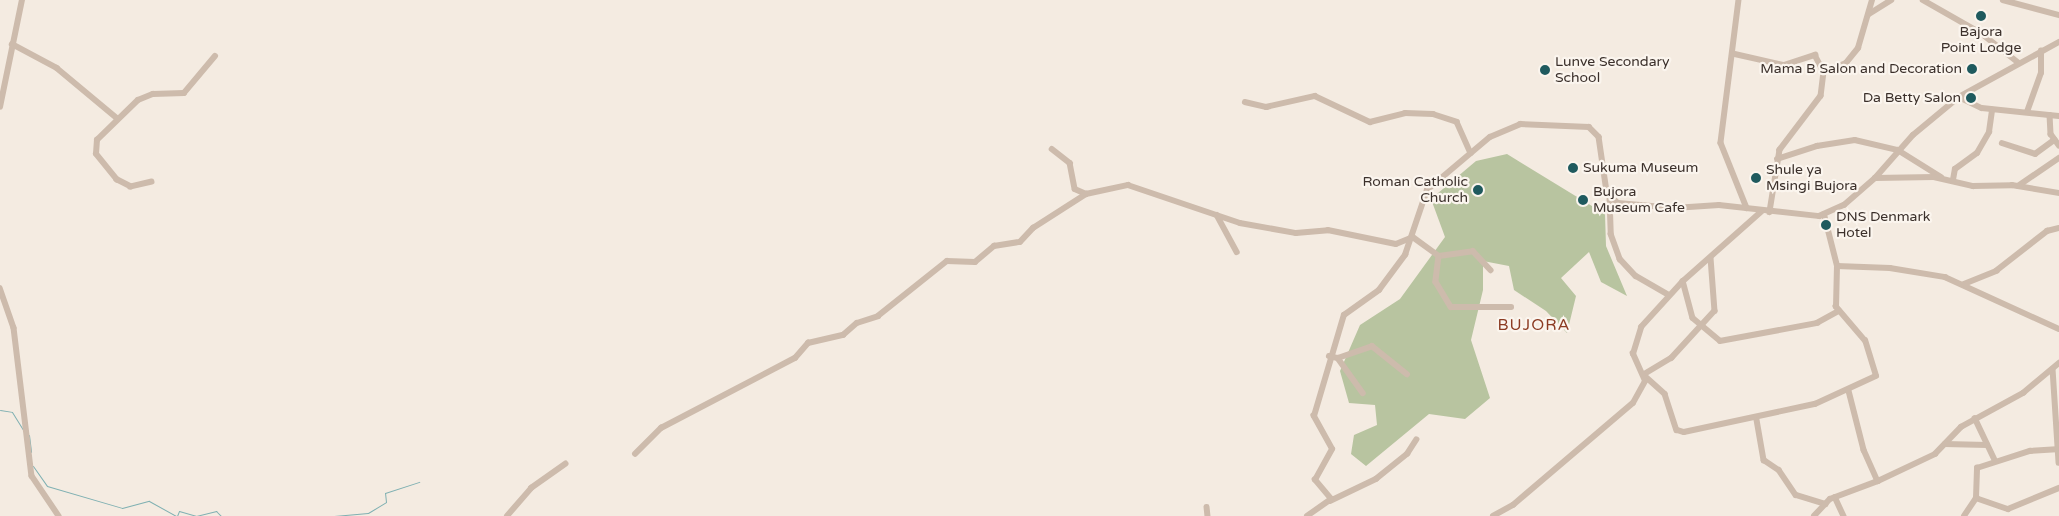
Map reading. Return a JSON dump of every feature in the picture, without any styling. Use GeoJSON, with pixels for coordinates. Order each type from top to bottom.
{"type":"FeatureCollection","features":[{"type":"Feature","properties":{"kind":"street"},"geometry":{"type":"LineString","coordinates":[[0,106],[22,0]]}},
{"type":"Feature","properties":{"kind":"street"},"geometry":{"type":"LineString","coordinates":[[1739,0],[1735,54],[1721,143],[1747,208]]}},
{"type":"Feature","properties":{"kind":"street"},"geometry":{"type":"LineString","coordinates":[[1824,72],[1849,60],[1860,44],[1872,0]]}},
{"type":"Feature","properties":{"kind":"street"},"geometry":{"type":"LineString","coordinates":[[1869,14],[1891,0]]}},
{"type":"Feature","properties":{"kind":"street"},"geometry":{"type":"LineString","coordinates":[[1923,0],[1981,33],[2019,63]]}},
{"type":"Feature","properties":{"kind":"street"},"geometry":{"type":"LineString","coordinates":[[2004,0],[2059,16]]}},
{"type":"Feature","properties":{"kind":"street"},"geometry":{"type":"LineString","coordinates":[[1610,198],[1674,208],[1747,208],[1770,212],[1824,215],[1844,205],[1875,178],[1898,150],[1960,97],[2059,42]]}},
{"type":"Feature","properties":{"kind":"street"},"geometry":{"type":"LineString","coordinates":[[12,44],[56,68],[117,118]]}},
{"type":"Feature","properties":{"kind":"street"},"geometry":{"type":"LineString","coordinates":[[2027,112],[2041,73],[2041,51]]}},
{"type":"Feature","properties":{"kind":"street"},"geometry":{"type":"LineString","coordinates":[[1735,54],[1784,65],[1815,55],[1824,72],[1821,96],[1791,132],[1777,159],[1770,212]]}},
{"type":"Feature","properties":{"kind":"street"},"geometry":{"type":"LineString","coordinates":[[152,182],[127,186],[96,154],[97,140],[117,118],[146,96],[184,93],[215,56]]}},
{"type":"Feature","properties":{"kind":"street"},"geometry":{"type":"LineString","coordinates":[[1245,102],[1266,107],[1315,96],[1368,122],[1408,113],[1433,114],[1457,122],[1471,154]]}},
{"type":"Feature","properties":{"kind":"street"},"geometry":{"type":"LineString","coordinates":[[1960,97],[1992,110],[2059,116]]}},
{"type":"Feature","properties":{"kind":"street"},"geometry":{"type":"LineString","coordinates":[[1953,180],[1955,169],[1977,153],[1989,132],[1992,110]]}},
{"type":"Feature","properties":{"kind":"street"},"geometry":{"type":"LineString","coordinates":[[2050,115],[2054,140],[2059,145]]}},
{"type":"Feature","properties":{"kind":"street"},"geometry":{"type":"LineString","coordinates":[[1330,501],[1330,494],[1315,478],[1332,449],[1314,420],[1329,356],[1344,315],[1382,286],[1413,237],[1427,190],[1471,154],[1515,124],[1589,127],[1599,137],[1610,198],[1611,234],[1620,259],[1636,276],[1669,295]]}},
{"type":"Feature","properties":{"kind":"street"},"geometry":{"type":"LineString","coordinates":[[1777,159],[1850,140],[1898,150],[1944,179]]}},
{"type":"Feature","properties":{"kind":"street"},"geometry":{"type":"LineString","coordinates":[[2002,143],[2035,154],[2054,140]]}},
{"type":"Feature","properties":{"kind":"street"},"geometry":{"type":"LineString","coordinates":[[1052,150],[1070,163],[1075,189],[1086,194]]}},
{"type":"Feature","properties":{"kind":"street"},"geometry":{"type":"LineString","coordinates":[[2018,186],[2059,158]]}},
{"type":"Feature","properties":{"kind":"street"},"geometry":{"type":"LineString","coordinates":[[1875,178],[1944,179],[1973,186],[2018,186],[2059,193]]}},
{"type":"Feature","properties":{"kind":"street"},"geometry":{"type":"LineString","coordinates":[[635,454],[661,428],[795,358],[808,343],[843,335],[857,323],[878,316],[947,261],[975,262],[994,246],[1020,242],[1033,228],[1086,194],[1131,186],[1217,215],[1296,233],[1328,230],[1396,244],[1413,237]]}},
{"type":"Feature","properties":{"kind":"street"},"geometry":{"type":"LineString","coordinates":[[1762,211],[1669,295],[1641,327],[1633,343],[1634,357],[1644,375],[1668,398],[1680,432],[1757,420],[1849,391],[1859,382],[1874,378],[1877,368],[1862,337],[1839,311],[1834,296],[1837,266],[1824,215]]}},
{"type":"Feature","properties":{"kind":"street"},"geometry":{"type":"LineString","coordinates":[[1217,215],[1237,252]]}},
{"type":"Feature","properties":{"kind":"street"},"geometry":{"type":"LineString","coordinates":[[1964,284],[1996,271],[2057,229]]}},
{"type":"Feature","properties":{"kind":"street"},"geometry":{"type":"LineString","coordinates":[[1413,237],[1439,256],[1473,251],[1491,270]]}},
{"type":"Feature","properties":{"kind":"street"},"geometry":{"type":"LineString","coordinates":[[1439,256],[1436,282],[1451,308],[1511,307]]}},
{"type":"Feature","properties":{"kind":"street"},"geometry":{"type":"LineString","coordinates":[[1644,375],[1672,358],[1704,325],[1716,305],[1711,258]]}},
{"type":"Feature","properties":{"kind":"street"},"geometry":{"type":"LineString","coordinates":[[1837,266],[1901,269],[1964,284],[2059,329]]}},
{"type":"Feature","properties":{"kind":"street"},"geometry":{"type":"LineString","coordinates":[[1683,281],[1691,314],[1723,341],[1817,324],[1839,311]]}},
{"type":"Feature","properties":{"kind":"street"},"geometry":{"type":"LineString","coordinates":[[0,288],[14,328],[32,476],[59,516]]}},
{"type":"Feature","properties":{"kind":"street"},"geometry":{"type":"LineString","coordinates":[[1329,356],[1338,358],[1372,346],[1407,374]]}},
{"type":"Feature","properties":{"kind":"street"},"geometry":{"type":"LineString","coordinates":[[1338,358],[1363,393]]}},
{"type":"Feature","properties":{"kind":"street"},"geometry":{"type":"LineString","coordinates":[[1814,516],[1835,497],[1921,463],[1975,418],[2023,393],[2053,370],[2059,363]]}},
{"type":"Feature","properties":{"kind":"street"},"geometry":{"type":"LineString","coordinates":[[2053,370],[2056,449],[2059,464]]}},
{"type":"Feature","properties":{"kind":"street"},"geometry":{"type":"LineString","coordinates":[[1493,516],[1513,505],[1633,403],[1642,389],[1644,375]]}},
{"type":"Feature","properties":{"kind":"street"},"geometry":{"type":"LineString","coordinates":[[1849,391],[1864,450],[1878,481]]}},
{"type":"Feature","properties":{"kind":"street"},"geometry":{"type":"LineString","coordinates":[[1975,418],[1995,460]]}},
{"type":"Feature","properties":{"kind":"street"},"geometry":{"type":"LineString","coordinates":[[1757,420],[1764,460],[1780,470],[1796,495],[1826,504]]}},
{"type":"Feature","properties":{"kind":"street"},"geometry":{"type":"LineString","coordinates":[[1307,516],[1330,501],[1376,479],[1406,454],[1416,440]]}},
{"type":"Feature","properties":{"kind":"street"},"geometry":{"type":"LineString","coordinates":[[1945,444],[1987,445]]}},
{"type":"Feature","properties":{"kind":"street"},"geometry":{"type":"LineString","coordinates":[[1964,516],[1976,498],[1976,470],[1995,460],[2056,449]]}},
{"type":"Feature","properties":{"kind":"street"},"geometry":{"type":"LineString","coordinates":[[507,516],[531,488],[565,464]]}},
{"type":"Feature","properties":{"kind":"street"},"geometry":{"type":"LineString","coordinates":[[1976,498],[2008,509],[2059,488]]}},
{"type":"Feature","properties":{"kind":"street"},"geometry":{"type":"LineString","coordinates":[[1835,497],[1844,516]]}},
{"type":"Feature","properties":{"kind":"street"},"geometry":{"type":"LineString","coordinates":[[1207,508],[1208,516]]}},
{"type":"Feature","properties":{"kind":"green space"},"geometry":{"type":"Polygon","coordinates":[[[1507,154],[1605,214],[1606,246],[1627,296],[1601,282],[1589,252],[1561,278],[1576,296],[1567,333],[1546,311],[1514,290],[1509,266],[1483,261],[1483,290],[1471,340],[1490,398],[1465,419],[1429,414],[1366,466],[1351,454],[1354,435],[1377,425],[1375,405],[1349,403],[1340,371],[1360,325],[1400,299],[1445,237],[1431,199],[1476,161],[1507,154]]]}},
{"type":"Feature","properties":{"kind":"waterway"},"geometry":{"type":"LineString","coordinates":[[0,410],[12,412],[24,431]]}},
{"type":"Feature","properties":{"kind":"waterway"},"geometry":{"type":"LineString","coordinates":[[29,435],[31,452]]}},
{"type":"Feature","properties":{"kind":"waterway"},"geometry":{"type":"LineString","coordinates":[[33,466],[47,486],[122,508],[149,501],[176,516]]}},
{"type":"Feature","properties":{"kind":"waterway"},"geometry":{"type":"LineString","coordinates":[[334,516],[368,513],[386,502],[385,493],[419,482]]}},
{"type":"Feature","properties":{"kind":"waterway"},"geometry":{"type":"LineString","coordinates":[[177,516],[179,511],[196,516],[216,511],[221,516]]}},
{"type":"Feature","properties":{"kind":"place","name":"Bajora Point Lodge"},"geometry":{"type":"Point","coordinates":[1981,16]}},
{"type":"Feature","properties":{"kind":"place","name":"Mama B Salon and Decoration"},"geometry":{"type":"Point","coordinates":[1972,69]}},
{"type":"Feature","properties":{"kind":"place","name":"Lunve Secondary School"},"geometry":{"type":"Point","coordinates":[1545,70]}},
{"type":"Feature","properties":{"kind":"place","name":"Da Betty Salon"},"geometry":{"type":"Point","coordinates":[1971,98]}},
{"type":"Feature","properties":{"kind":"place","name":"Sukuma Museum"},"geometry":{"type":"Point","coordinates":[1573,168]}},
{"type":"Feature","properties":{"kind":"place","name":"Shule ya Msingi Bujora"},"geometry":{"type":"Point","coordinates":[1756,178]}},
{"type":"Feature","properties":{"kind":"place","name":"Roman Catholic Church"},"geometry":{"type":"Point","coordinates":[1478,190]}},
{"type":"Feature","properties":{"kind":"place","name":"Bujora Museum Cafe"},"geometry":{"type":"Point","coordinates":[1583,200]}},
{"type":"Feature","properties":{"kind":"place","name":"DNS Denmark Hotel"},"geometry":{"type":"Point","coordinates":[1826,225]}},
{"type":"Feature","properties":{"kind":"district","name":"BUJORA"},"geometry":{"type":"Point","coordinates":[1534,325]}}]}
